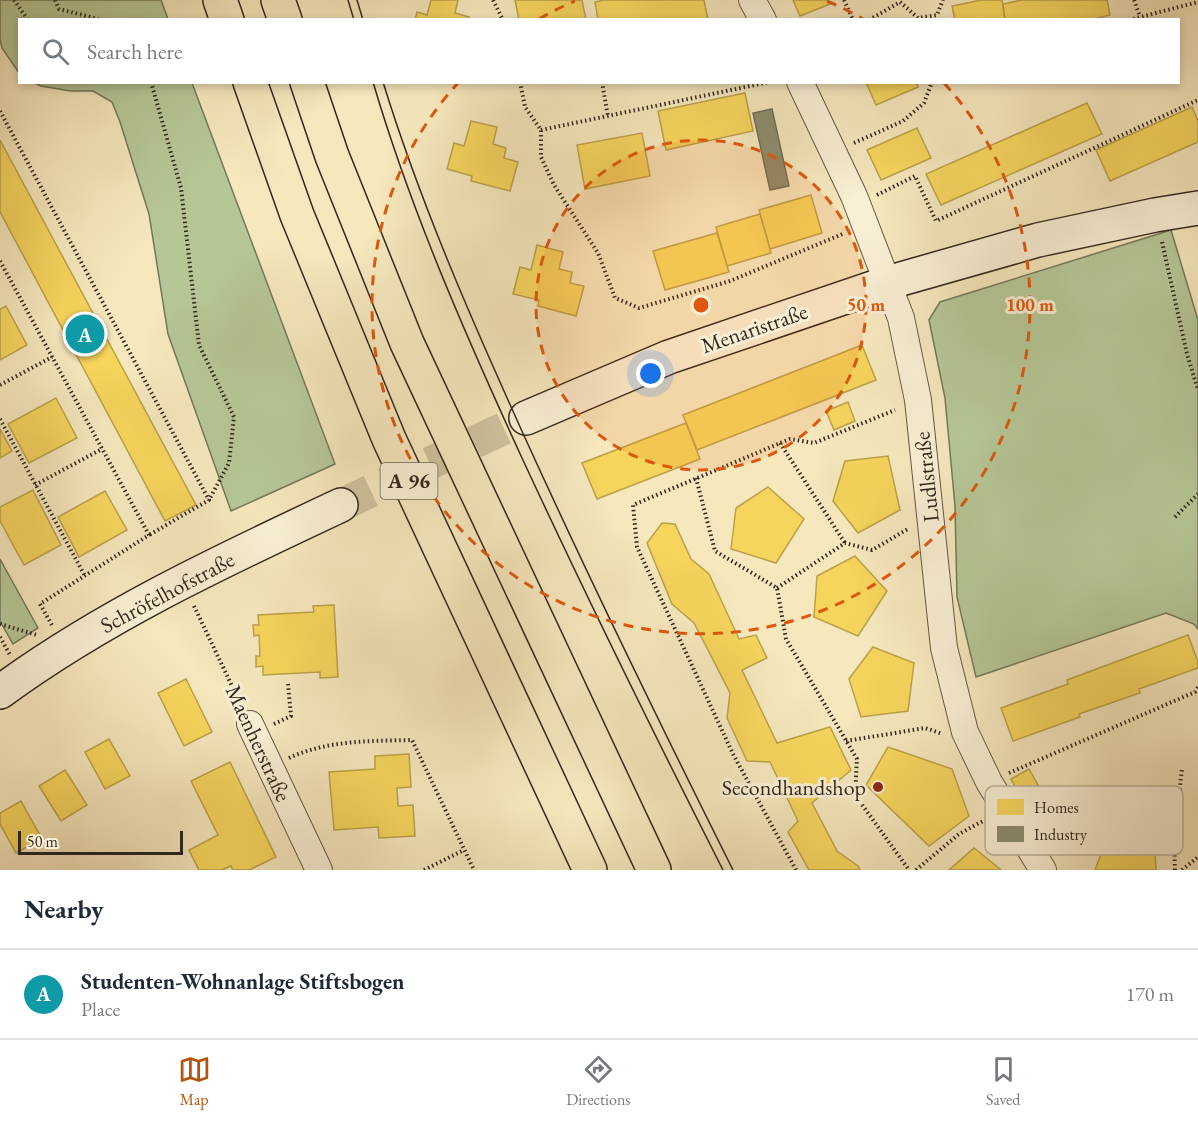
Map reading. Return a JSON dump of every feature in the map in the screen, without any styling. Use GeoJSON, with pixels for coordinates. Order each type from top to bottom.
{"type":"FeatureCollection","features":[{"type":"Feature","properties":{"kind":"highway"},"geometry":{"type":"LineString","coordinates":[[220,0],[226,18]]}},
{"type":"Feature","properties":{"kind":"highway"},"geometry":{"type":"LineString","coordinates":[[278,0],[284,18]]}},
{"type":"Feature","properties":{"kind":"highway","name":"A 96"},"geometry":{"type":"LineString","coordinates":[[251,84],[297,215],[390,439],[590,870]]}},
{"type":"Feature","properties":{"kind":"highway","name":"A 96"},"geometry":{"type":"LineString","coordinates":[[308,84],[332,156],[407,343],[654,870]]}},
{"type":"Feature","properties":{"kind":"highway"},"geometry":{"type":"LineString","coordinates":[[596,748],[671,870]]}},
{"type":"Feature","properties":{"kind":"street"},"geometry":{"type":"LineString","coordinates":[[753,0],[763,18]]}},
{"type":"Feature","properties":{"kind":"street","name":"Ludlstraße"},"geometry":{"type":"LineString","coordinates":[[801,84],[861,214],[901,318],[918,400],[944,648],[965,732],[992,786]]}},
{"type":"Feature","properties":{"kind":"street","name":"Menaristraße"},"geometry":{"type":"LineString","coordinates":[[526,418],[669,357],[886,283],[1038,240],[1198,208]]}},
{"type":"Feature","properties":{"kind":"street","name":"Schröfelhofstraße"},"geometry":{"type":"LineString","coordinates":[[0,692],[61,641],[341,505]]}},
{"type":"Feature","properties":{"kind":"street","name":"Maenherstraße"},"geometry":{"type":"LineString","coordinates":[[252,728],[314,868]]}},
{"type":"Feature","properties":{"kind":"street","name":"Ludlstraße"},"geometry":{"type":"LineString","coordinates":[[1034,855],[1043,870]]}},
{"type":"Feature","properties":{"kind":"path"},"geometry":{"type":"LineString","coordinates":[[14,0],[27,18]]}},
{"type":"Feature","properties":{"kind":"path"},"geometry":{"type":"LineString","coordinates":[[55,0],[60,9],[94,18]]}},
{"type":"Feature","properties":{"kind":"path"},"geometry":{"type":"LineString","coordinates":[[493,0],[502,18]]}},
{"type":"Feature","properties":{"kind":"path"},"geometry":{"type":"LineString","coordinates":[[844,0],[852,18]]}},
{"type":"Feature","properties":{"kind":"path"},"geometry":{"type":"LineString","coordinates":[[924,18],[937,15],[943,0]]}},
{"type":"Feature","properties":{"kind":"path"},"geometry":{"type":"LineString","coordinates":[[1134,0],[1140,17]]}},
{"type":"Feature","properties":{"kind":"path"},"geometry":{"type":"LineString","coordinates":[[871,18],[900,1],[918,18]]}},
{"type":"Feature","properties":{"kind":"path"},"geometry":{"type":"LineString","coordinates":[[1136,18],[1198,2]]}},
{"type":"Feature","properties":{"kind":"path"},"geometry":{"type":"LineString","coordinates":[[61,641],[40,604],[209,500],[229,463],[234,417],[199,345],[181,188],[152,84]]}},
{"type":"Feature","properties":{"kind":"path"},"geometry":{"type":"LineString","coordinates":[[520,84],[525,107],[541,130],[541,157],[554,185],[598,253],[615,298],[639,308],[730,281],[861,214],[915,176],[936,221],[1198,100]]}},
{"type":"Feature","properties":{"kind":"path"},"geometry":{"type":"LineString","coordinates":[[602,84],[608,117]]}},
{"type":"Feature","properties":{"kind":"path"},"geometry":{"type":"LineString","coordinates":[[541,130],[760,84]]}},
{"type":"Feature","properties":{"kind":"path"},"geometry":{"type":"LineString","coordinates":[[834,152],[903,122],[924,103],[931,84]]}},
{"type":"Feature","properties":{"kind":"path"},"geometry":{"type":"LineString","coordinates":[[0,111],[209,500]]}},
{"type":"Feature","properties":{"kind":"path"},"geometry":{"type":"LineString","coordinates":[[1155,215],[1187,354],[1198,390]]}},
{"type":"Feature","properties":{"kind":"path"},"geometry":{"type":"LineString","coordinates":[[0,263],[149,535]]}},
{"type":"Feature","properties":{"kind":"path"},"geometry":{"type":"LineString","coordinates":[[0,386],[52,357]]}},
{"type":"Feature","properties":{"kind":"path"},"geometry":{"type":"LineString","coordinates":[[796,870],[734,754],[637,547],[633,505],[790,439],[814,443],[918,400]]}},
{"type":"Feature","properties":{"kind":"path"},"geometry":{"type":"LineString","coordinates":[[0,419],[85,576]]}},
{"type":"Feature","properties":{"kind":"path"},"geometry":{"type":"LineString","coordinates":[[780,443],[845,543],[872,550],[918,523],[932,522]]}},
{"type":"Feature","properties":{"kind":"path"},"geometry":{"type":"LineString","coordinates":[[35,485],[102,449]]}},
{"type":"Feature","properties":{"kind":"path"},"geometry":{"type":"LineString","coordinates":[[696,478],[715,551],[777,588],[786,639],[857,759],[855,795],[909,870]]}},
{"type":"Feature","properties":{"kind":"path"},"geometry":{"type":"LineString","coordinates":[[1175,517],[1198,494]]}},
{"type":"Feature","properties":{"kind":"path"},"geometry":{"type":"LineString","coordinates":[[777,588],[845,543]]}},
{"type":"Feature","properties":{"kind":"path","name":"Maenherstraße"},"geometry":{"type":"LineString","coordinates":[[199,616],[252,728]]}},
{"type":"Feature","properties":{"kind":"path"},"geometry":{"type":"LineString","coordinates":[[0,624],[61,641]]}},
{"type":"Feature","properties":{"kind":"path"},"geometry":{"type":"LineString","coordinates":[[252,728],[291,716],[288,684]]}},
{"type":"Feature","properties":{"kind":"path"},"geometry":{"type":"LineString","coordinates":[[989,782],[1195,692],[1198,687]]}},
{"type":"Feature","properties":{"kind":"path"},"geometry":{"type":"LineString","coordinates":[[846,741],[925,728],[971,744]]}},
{"type":"Feature","properties":{"kind":"path"},"geometry":{"type":"LineString","coordinates":[[270,767],[321,746],[351,742],[412,740],[474,870]]}},
{"type":"Feature","properties":{"kind":"path"},"geometry":{"type":"LineString","coordinates":[[1180,786],[1182,769]]}},
{"type":"Feature","properties":{"kind":"path"},"geometry":{"type":"LineString","coordinates":[[915,870],[958,834],[985,820]]}},
{"type":"Feature","properties":{"kind":"path"},"geometry":{"type":"LineString","coordinates":[[423,870],[464,850]]}},
{"type":"Feature","properties":{"kind":"path"},"geometry":{"type":"LineString","coordinates":[[1175,855],[1175,870]]}},
{"type":"Feature","properties":{"kind":"path"},"geometry":{"type":"LineString","coordinates":[[1182,870],[1198,858]]}},
{"type":"Feature","properties":{"kind":"green space"},"geometry":{"type":"Polygon","coordinates":[[[0,0],[161,0],[168,18],[18,18],[18,72],[2,48],[0,0]]]}},
{"type":"Feature","properties":{"kind":"green space"},"geometry":{"type":"Polygon","coordinates":[[[37,84],[192,84],[335,464],[231,511],[168,334],[149,214],[112,102],[93,91],[71,91],[37,84]]]}},
{"type":"Feature","properties":{"kind":"green space"},"geometry":{"type":"Polygon","coordinates":[[[1171,230],[1198,320],[1198,629],[1194,624],[1166,613],[976,677],[957,597],[955,506],[945,398],[929,320],[940,302],[1171,230]]]}},
{"type":"Feature","properties":{"kind":"green space"},"geometry":{"type":"Polygon","coordinates":[[[0,559],[38,628],[13,644],[0,621],[0,559]]]}},
{"type":"Feature","properties":{"kind":"building: Homes"},"geometry":{"type":"Polygon","coordinates":[[[431,0],[458,0],[455,13],[469,17],[416,18],[417,12],[427,15],[431,0]]]}},
{"type":"Feature","properties":{"kind":"building: Homes"},"geometry":{"type":"Polygon","coordinates":[[[515,0],[582,0],[586,18],[519,18],[515,0]]]}},
{"type":"Feature","properties":{"kind":"building: Homes"},"geometry":{"type":"Polygon","coordinates":[[[604,0],[704,0],[708,18],[598,18],[595,2],[604,0]]]}},
{"type":"Feature","properties":{"kind":"building: Homes"},"geometry":{"type":"Polygon","coordinates":[[[793,0],[828,0],[830,4],[800,16],[793,0]]]}},
{"type":"Feature","properties":{"kind":"building: Homes"},"geometry":{"type":"Polygon","coordinates":[[[981,0],[1002,0],[1005,18],[955,18],[952,6],[981,0]]]}},
{"type":"Feature","properties":{"kind":"building: Homes"},"geometry":{"type":"Polygon","coordinates":[[[1022,0],[1107,0],[1110,15],[1098,18],[1005,18],[1003,4],[1022,0]]]}},
{"type":"Feature","properties":{"kind":"building: Homes"},"geometry":{"type":"Polygon","coordinates":[[[867,84],[917,84],[918,87],[876,105],[867,84]]]}},
{"type":"Feature","properties":{"kind":"building: Homes"},"geometry":{"type":"Polygon","coordinates":[[[745,93],[753,131],[666,150],[658,111],[745,93]]]}},
{"type":"Feature","properties":{"kind":"building: Homes"},"geometry":{"type":"Polygon","coordinates":[[[1087,103],[1102,134],[941,205],[926,174],[1087,103]]]}},
{"type":"Feature","properties":{"kind":"building: Homes"},"geometry":{"type":"Polygon","coordinates":[[[1192,107],[1198,121],[1198,142],[1110,181],[1096,150],[1192,107]]]}},
{"type":"Feature","properties":{"kind":"building: Homes"},"geometry":{"type":"Polygon","coordinates":[[[471,121],[497,127],[493,144],[506,148],[504,158],[518,162],[510,191],[471,181],[472,176],[447,169],[454,143],[464,146],[471,121]]]}},
{"type":"Feature","properties":{"kind":"building: Homes"},"geometry":{"type":"Polygon","coordinates":[[[917,128],[931,158],[881,180],[867,150],[917,128]]]}},
{"type":"Feature","properties":{"kind":"building: Homes"},"geometry":{"type":"Polygon","coordinates":[[[642,133],[650,176],[585,189],[577,145],[642,133]]]}},
{"type":"Feature","properties":{"kind":"building: Homes"},"geometry":{"type":"Polygon","coordinates":[[[0,140],[196,505],[165,521],[0,212],[0,140]]]}},
{"type":"Feature","properties":{"kind":"building: Homes"},"geometry":{"type":"Polygon","coordinates":[[[811,195],[822,233],[770,249],[759,210],[811,195]]]}},
{"type":"Feature","properties":{"kind":"building: Homes"},"geometry":{"type":"Polygon","coordinates":[[[760,214],[771,253],[727,266],[716,227],[760,214]]]}},
{"type":"Feature","properties":{"kind":"building: Homes"},"geometry":{"type":"Polygon","coordinates":[[[717,233],[729,272],[665,290],[653,251],[717,233]]]}},
{"type":"Feature","properties":{"kind":"building: Homes"},"geometry":{"type":"Polygon","coordinates":[[[537,245],[563,252],[559,269],[572,272],[570,283],[584,286],[576,316],[538,306],[539,300],[513,294],[520,267],[531,270],[537,245]]]}},
{"type":"Feature","properties":{"kind":"building: Homes"},"geometry":{"type":"Polygon","coordinates":[[[6,306],[27,345],[0,360],[0,309],[6,306]]]}},
{"type":"Feature","properties":{"kind":"building: Homes"},"geometry":{"type":"Polygon","coordinates":[[[862,345],[876,380],[697,450],[683,415],[862,345]]]}},
{"type":"Feature","properties":{"kind":"building: Homes"},"geometry":{"type":"Polygon","coordinates":[[[56,398],[77,438],[29,463],[8,424],[56,398]]]}},
{"type":"Feature","properties":{"kind":"building: Homes"},"geometry":{"type":"Polygon","coordinates":[[[848,402],[855,421],[834,430],[826,411],[848,402]]]}},
{"type":"Feature","properties":{"kind":"building: Homes"},"geometry":{"type":"Polygon","coordinates":[[[686,423],[700,459],[597,499],[582,463],[686,423]]]}},
{"type":"Feature","properties":{"kind":"building: Homes"},"geometry":{"type":"Polygon","coordinates":[[[0,429],[12,451],[0,458],[0,429]]]}},
{"type":"Feature","properties":{"kind":"building: Homes"},"geometry":{"type":"Polygon","coordinates":[[[888,456],[900,510],[858,533],[833,501],[845,461],[888,456]]]}},
{"type":"Feature","properties":{"kind":"building: Homes"},"geometry":{"type":"Polygon","coordinates":[[[768,487],[804,519],[776,563],[731,549],[736,508],[768,487]]]}},
{"type":"Feature","properties":{"kind":"building: Homes"},"geometry":{"type":"Polygon","coordinates":[[[33,490],[61,545],[24,565],[0,521],[0,507],[33,490]]]}},
{"type":"Feature","properties":{"kind":"building: Homes"},"geometry":{"type":"Polygon","coordinates":[[[105,491],[127,530],[79,557],[58,517],[105,491]]]}},
{"type":"Feature","properties":{"kind":"building: Homes"},"geometry":{"type":"Polygon","coordinates":[[[662,523],[675,524],[691,559],[709,574],[739,639],[756,635],[767,658],[742,670],[777,743],[830,727],[851,770],[812,803],[837,851],[858,866],[860,870],[809,870],[788,832],[798,821],[770,762],[747,761],[727,718],[730,693],[694,623],[672,604],[647,543],[662,523]]]}},
{"type":"Feature","properties":{"kind":"building: Homes"},"geometry":{"type":"Polygon","coordinates":[[[855,556],[887,591],[858,636],[814,617],[817,576],[855,556]]]}},
{"type":"Feature","properties":{"kind":"building: Homes"},"geometry":{"type":"Polygon","coordinates":[[[334,605],[338,677],[320,678],[320,672],[263,675],[263,666],[256,667],[256,656],[260,656],[259,635],[254,636],[253,625],[259,625],[258,615],[314,612],[313,606],[334,605]]]}},
{"type":"Feature","properties":{"kind":"building: Homes"},"geometry":{"type":"Polygon","coordinates":[[[1188,635],[1198,668],[1139,689],[1140,693],[1079,714],[1080,717],[1013,741],[1001,708],[1068,684],[1067,680],[1188,635]]]}},
{"type":"Feature","properties":{"kind":"building: Homes"},"geometry":{"type":"Polygon","coordinates":[[[873,647],[914,663],[908,711],[861,717],[849,679],[873,647]]]}},
{"type":"Feature","properties":{"kind":"building: Homes"},"geometry":{"type":"Polygon","coordinates":[[[186,679],[212,732],[184,746],[158,693],[186,679]]]}},
{"type":"Feature","properties":{"kind":"building: Homes"},"geometry":{"type":"Polygon","coordinates":[[[109,739],[130,776],[105,789],[85,752],[109,739]]]}},
{"type":"Feature","properties":{"kind":"building: Homes"},"geometry":{"type":"Polygon","coordinates":[[[888,747],[952,769],[969,816],[929,846],[866,785],[888,747]]]}},
{"type":"Feature","properties":{"kind":"building: Homes"},"geometry":{"type":"Polygon","coordinates":[[[409,754],[411,787],[397,788],[398,806],[413,805],[415,836],[379,838],[378,827],[334,830],[329,772],[375,769],[375,756],[409,754]]]}},
{"type":"Feature","properties":{"kind":"building: Homes"},"geometry":{"type":"Polygon","coordinates":[[[230,762],[276,857],[249,870],[233,870],[231,866],[222,870],[199,870],[189,850],[218,835],[191,781],[230,762]]]}},
{"type":"Feature","properties":{"kind":"building: Homes"},"geometry":{"type":"Polygon","coordinates":[[[1029,769],[1038,785],[1015,786],[1011,779],[1029,769]]]}},
{"type":"Feature","properties":{"kind":"building: Homes"},"geometry":{"type":"Polygon","coordinates":[[[65,770],[87,805],[61,821],[39,786],[65,770]]]}},
{"type":"Feature","properties":{"kind":"building: Homes"},"geometry":{"type":"Polygon","coordinates":[[[21,801],[42,839],[16,853],[0,824],[0,813],[21,801]]]}},
{"type":"Feature","properties":{"kind":"building: Homes"},"geometry":{"type":"Polygon","coordinates":[[[974,848],[989,860],[1001,870],[949,870],[974,848]]]}},
{"type":"Feature","properties":{"kind":"building: Homes"},"geometry":{"type":"Polygon","coordinates":[[[1101,855],[1155,855],[1156,870],[1095,870],[1101,855]]]}},
{"type":"Feature","properties":{"kind":"building: Industry"},"geometry":{"type":"Polygon","coordinates":[[[772,109],[789,186],[770,190],[753,113],[772,109]]]}},
{"type":"Feature","properties":{"kind":"tunnel"},"geometry":{"type":"LineString","coordinates":[[341,505],[526,418]]}},
{"type":"Feature","properties":{"kind":"tram line"},"geometry":{"type":"LineString","coordinates":[[348,0],[353,18]]}},
{"type":"Feature","properties":{"kind":"tram line"},"geometry":{"type":"LineString","coordinates":[[357,0],[362,18]]}},
{"type":"Feature","properties":{"kind":"tram line"},"geometry":{"type":"LineString","coordinates":[[374,84],[404,178],[480,366],[596,613],[723,870]]}},
{"type":"Feature","properties":{"kind":"tram line"},"geometry":{"type":"LineString","coordinates":[[384,84],[431,218],[506,396],[602,602],[733,870]]}},
{"type":"Feature","properties":{"kind":"place","name":"Studenten-Wohnanlage Stiftsbogen"},"geometry":{"type":"Point","coordinates":[85,334]}},
{"type":"Feature","properties":{"kind":"place","name":"Secondhandshop"},"geometry":{"type":"Point","coordinates":[878,787]}}]}
